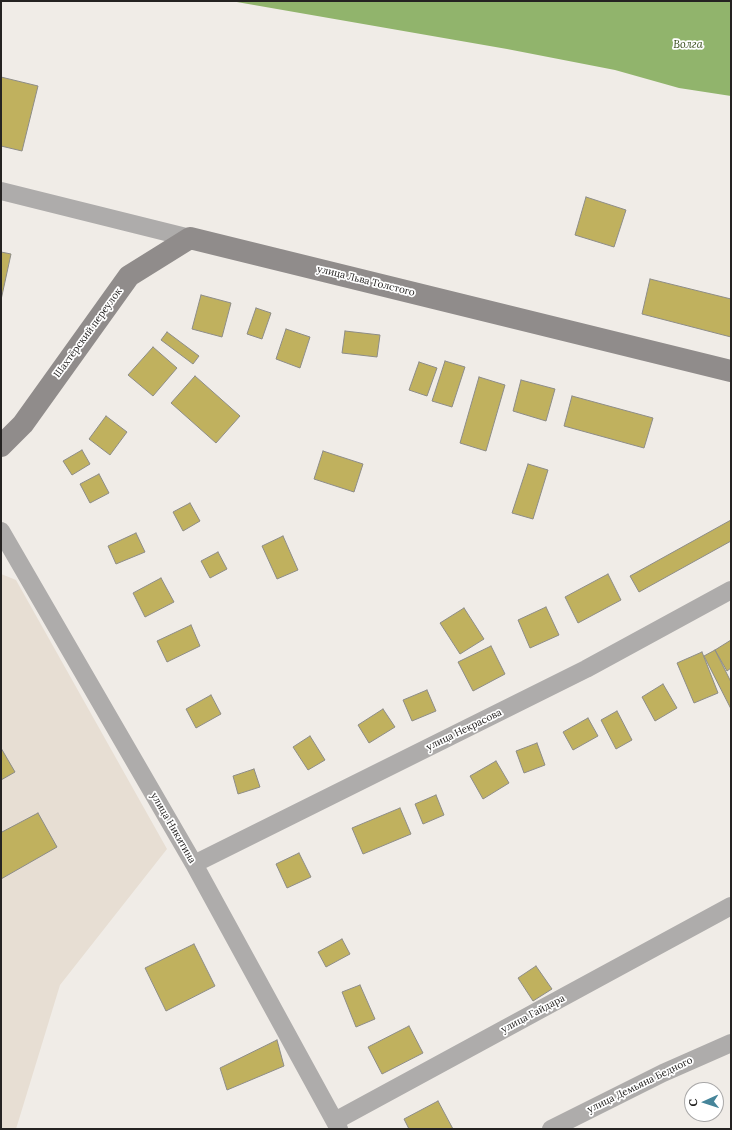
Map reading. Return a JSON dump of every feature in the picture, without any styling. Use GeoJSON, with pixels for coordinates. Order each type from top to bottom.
{"type":"FeatureCollection","features":[{"type":"Feature","properties":{"kind":"main road","name":"улица Льва Толстого"},"geometry":{"type":"LineString","coordinates":[[190,238],[731,371]]}},
{"type":"Feature","properties":{"kind":"main road","name":"Шахтёрский переулок"},"geometry":{"type":"LineString","coordinates":[[1,446],[23,424],[129,276],[190,238]]}},
{"type":"Feature","properties":{"kind":"street","name":"улица Льва Толстого"},"geometry":{"type":"LineString","coordinates":[[1,191],[190,238]]}},
{"type":"Feature","properties":{"kind":"street","name":"улица Никитина"},"geometry":{"type":"LineString","coordinates":[[1,531],[194,864],[337,1125]]}},
{"type":"Feature","properties":{"kind":"street","name":"улица Некрасова"},"geometry":{"type":"LineString","coordinates":[[194,864],[586,669],[731,590]]}},
{"type":"Feature","properties":{"kind":"street","name":"улица Гайдара"},"geometry":{"type":"LineString","coordinates":[[337,1125],[731,906]]}},
{"type":"Feature","properties":{"kind":"street","name":"улица Демьяна Бедного"},"geometry":{"type":"LineString","coordinates":[[551,1129],[663,1073],[731,1043]]}},
{"type":"Feature","properties":{"kind":"shaded area"},"geometry":{"type":"Polygon","coordinates":[[[1,574],[16,580],[167,849],[60,985],[16,1129],[1,1129],[1,574]]]}},
{"type":"Feature","properties":{"kind":"water","name":"Волга"},"geometry":{"type":"Polygon","coordinates":[[[231,1],[731,1],[731,96],[679,88],[615,70],[507,49],[231,1]]]}},
{"type":"Feature","properties":{"kind":"building"},"geometry":{"type":"Polygon","coordinates":[[[1,77],[38,86],[22,151],[1,146],[1,77]]]}},
{"type":"Feature","properties":{"kind":"building"},"geometry":{"type":"Polygon","coordinates":[[[586,197],[626,210],[614,247],[575,235],[586,197]]]}},
{"type":"Feature","properties":{"kind":"building"},"geometry":{"type":"Polygon","coordinates":[[[1,252],[11,254],[1,300],[1,252]]]}},
{"type":"Feature","properties":{"kind":"building"},"geometry":{"type":"Polygon","coordinates":[[[650,279],[731,299],[731,337],[642,314],[650,279]]]}},
{"type":"Feature","properties":{"kind":"building"},"geometry":{"type":"Polygon","coordinates":[[[201,295],[231,303],[222,337],[192,329],[201,295]]]}},
{"type":"Feature","properties":{"kind":"building"},"geometry":{"type":"Polygon","coordinates":[[[256,308],[271,313],[262,339],[247,334],[256,308]]]}},
{"type":"Feature","properties":{"kind":"building"},"geometry":{"type":"Polygon","coordinates":[[[286,329],[310,337],[300,368],[276,359],[286,329]]]}},
{"type":"Feature","properties":{"kind":"building"},"geometry":{"type":"Polygon","coordinates":[[[345,331],[380,335],[377,357],[342,353],[345,331]]]}},
{"type":"Feature","properties":{"kind":"building"},"geometry":{"type":"Polygon","coordinates":[[[167,332],[199,356],[193,364],[161,340],[167,332]]]}},
{"type":"Feature","properties":{"kind":"building"},"geometry":{"type":"Polygon","coordinates":[[[153,347],[177,368],[153,396],[128,375],[153,347]]]}},
{"type":"Feature","properties":{"kind":"building"},"geometry":{"type":"Polygon","coordinates":[[[445,361],[465,367],[452,407],[432,401],[445,361]]]}},
{"type":"Feature","properties":{"kind":"building"},"geometry":{"type":"Polygon","coordinates":[[[419,362],[437,368],[427,396],[409,390],[419,362]]]}},
{"type":"Feature","properties":{"kind":"building"},"geometry":{"type":"Polygon","coordinates":[[[195,376],[240,416],[216,443],[171,403],[195,376]]]}},
{"type":"Feature","properties":{"kind":"building"},"geometry":{"type":"Polygon","coordinates":[[[479,377],[505,385],[486,451],[460,443],[479,377]]]}},
{"type":"Feature","properties":{"kind":"building"},"geometry":{"type":"Polygon","coordinates":[[[521,380],[555,389],[546,421],[513,411],[521,380]]]}},
{"type":"Feature","properties":{"kind":"building"},"geometry":{"type":"Polygon","coordinates":[[[572,396],[653,418],[644,448],[564,426],[572,396]]]}},
{"type":"Feature","properties":{"kind":"building"},"geometry":{"type":"Polygon","coordinates":[[[106,416],[127,432],[110,455],[89,439],[106,416]]]}},
{"type":"Feature","properties":{"kind":"building"},"geometry":{"type":"Polygon","coordinates":[[[82,450],[90,464],[72,475],[63,461],[82,450]]]}},
{"type":"Feature","properties":{"kind":"building"},"geometry":{"type":"Polygon","coordinates":[[[323,451],[363,464],[354,492],[314,479],[323,451]]]}},
{"type":"Feature","properties":{"kind":"building"},"geometry":{"type":"Polygon","coordinates":[[[528,464],[548,470],[533,519],[512,513],[528,464]]]}},
{"type":"Feature","properties":{"kind":"building"},"geometry":{"type":"Polygon","coordinates":[[[99,474],[109,493],[90,503],[80,484],[99,474]]]}},
{"type":"Feature","properties":{"kind":"building"},"geometry":{"type":"Polygon","coordinates":[[[190,503],[200,521],[183,531],[173,512],[190,503]]]}},
{"type":"Feature","properties":{"kind":"building"},"geometry":{"type":"Polygon","coordinates":[[[731,520],[731,541],[639,592],[630,576],[731,520]]]}},
{"type":"Feature","properties":{"kind":"building"},"geometry":{"type":"Polygon","coordinates":[[[136,533],[145,552],[116,564],[108,546],[136,533]]]}},
{"type":"Feature","properties":{"kind":"building"},"geometry":{"type":"Polygon","coordinates":[[[283,536],[298,570],[277,579],[262,546],[283,536]]]}},
{"type":"Feature","properties":{"kind":"building"},"geometry":{"type":"Polygon","coordinates":[[[218,552],[227,569],[210,578],[201,561],[218,552]]]}},
{"type":"Feature","properties":{"kind":"building"},"geometry":{"type":"Polygon","coordinates":[[[608,574],[621,600],[578,623],[565,597],[608,574]]]}},
{"type":"Feature","properties":{"kind":"building"},"geometry":{"type":"Polygon","coordinates":[[[161,578],[174,602],[145,617],[133,593],[161,578]]]}},
{"type":"Feature","properties":{"kind":"building"},"geometry":{"type":"Polygon","coordinates":[[[546,607],[559,635],[530,648],[518,620],[546,607]]]}},
{"type":"Feature","properties":{"kind":"building"},"geometry":{"type":"Polygon","coordinates":[[[464,608],[484,639],[460,654],[440,623],[464,608]]]}},
{"type":"Feature","properties":{"kind":"building"},"geometry":{"type":"Polygon","coordinates":[[[191,625],[200,646],[167,662],[157,641],[191,625]]]}},
{"type":"Feature","properties":{"kind":"building"},"geometry":{"type":"Polygon","coordinates":[[[731,640],[731,668],[727,671],[715,650],[731,640]]]}},
{"type":"Feature","properties":{"kind":"building"},"geometry":{"type":"Polygon","coordinates":[[[491,646],[505,674],[473,691],[458,662],[491,646]]]}},
{"type":"Feature","properties":{"kind":"building"},"geometry":{"type":"Polygon","coordinates":[[[715,650],[731,682],[731,709],[704,656],[715,650]]]}},
{"type":"Feature","properties":{"kind":"building"},"geometry":{"type":"Polygon","coordinates":[[[702,652],[718,693],[694,703],[677,663],[702,652]]]}},
{"type":"Feature","properties":{"kind":"building"},"geometry":{"type":"Polygon","coordinates":[[[663,684],[677,708],[655,721],[642,697],[663,684]]]}},
{"type":"Feature","properties":{"kind":"building"},"geometry":{"type":"Polygon","coordinates":[[[427,690],[436,711],[412,721],[403,700],[427,690]]]}},
{"type":"Feature","properties":{"kind":"building"},"geometry":{"type":"Polygon","coordinates":[[[211,695],[221,714],[196,728],[186,709],[211,695]]]}},
{"type":"Feature","properties":{"kind":"building"},"geometry":{"type":"Polygon","coordinates":[[[383,709],[395,727],[369,743],[358,725],[383,709]]]}},
{"type":"Feature","properties":{"kind":"building"},"geometry":{"type":"Polygon","coordinates":[[[617,711],[632,740],[616,749],[601,720],[617,711]]]}},
{"type":"Feature","properties":{"kind":"building"},"geometry":{"type":"Polygon","coordinates":[[[588,718],[598,736],[573,750],[563,732],[588,718]]]}},
{"type":"Feature","properties":{"kind":"building"},"geometry":{"type":"Polygon","coordinates":[[[310,736],[325,760],[308,770],[293,747],[310,736]]]}},
{"type":"Feature","properties":{"kind":"building"},"geometry":{"type":"Polygon","coordinates":[[[537,743],[545,765],[524,773],[516,751],[537,743]]]}},
{"type":"Feature","properties":{"kind":"building"},"geometry":{"type":"Polygon","coordinates":[[[1,748],[15,772],[1,780],[1,748]]]}},
{"type":"Feature","properties":{"kind":"building"},"geometry":{"type":"Polygon","coordinates":[[[496,761],[509,783],[483,799],[470,776],[496,761]]]}},
{"type":"Feature","properties":{"kind":"building"},"geometry":{"type":"Polygon","coordinates":[[[254,769],[260,787],[238,794],[233,776],[254,769]]]}},
{"type":"Feature","properties":{"kind":"building"},"geometry":{"type":"Polygon","coordinates":[[[436,795],[444,815],[423,824],[415,804],[436,795]]]}},
{"type":"Feature","properties":{"kind":"building"},"geometry":{"type":"Polygon","coordinates":[[[400,808],[411,834],[363,854],[352,828],[400,808]]]}},
{"type":"Feature","properties":{"kind":"building"},"geometry":{"type":"Polygon","coordinates":[[[38,813],[57,847],[1,879],[1,831],[2,832],[38,813]]]}},
{"type":"Feature","properties":{"kind":"building"},"geometry":{"type":"Polygon","coordinates":[[[299,853],[311,877],[287,888],[276,864],[299,853]]]}},
{"type":"Feature","properties":{"kind":"building"},"geometry":{"type":"Polygon","coordinates":[[[342,939],[350,954],[326,967],[318,952],[342,939]]]}},
{"type":"Feature","properties":{"kind":"building"},"geometry":{"type":"Polygon","coordinates":[[[194,944],[215,986],[166,1011],[145,968],[194,944]]]}},
{"type":"Feature","properties":{"kind":"building"},"geometry":{"type":"Polygon","coordinates":[[[536,966],[552,989],[533,1001],[518,978],[536,966]]]}},
{"type":"Feature","properties":{"kind":"building"},"geometry":{"type":"Polygon","coordinates":[[[360,985],[375,1019],[356,1027],[342,992],[360,985]]]}},
{"type":"Feature","properties":{"kind":"building"},"geometry":{"type":"Polygon","coordinates":[[[409,1026],[423,1053],[382,1074],[368,1047],[409,1026]]]}},
{"type":"Feature","properties":{"kind":"building"},"geometry":{"type":"Polygon","coordinates":[[[277,1040],[284,1066],[227,1090],[220,1068],[277,1040]]]}},
{"type":"Feature","properties":{"kind":"building"},"geometry":{"type":"Polygon","coordinates":[[[438,1101],[453,1129],[409,1129],[404,1119],[438,1101]]]}}]}
